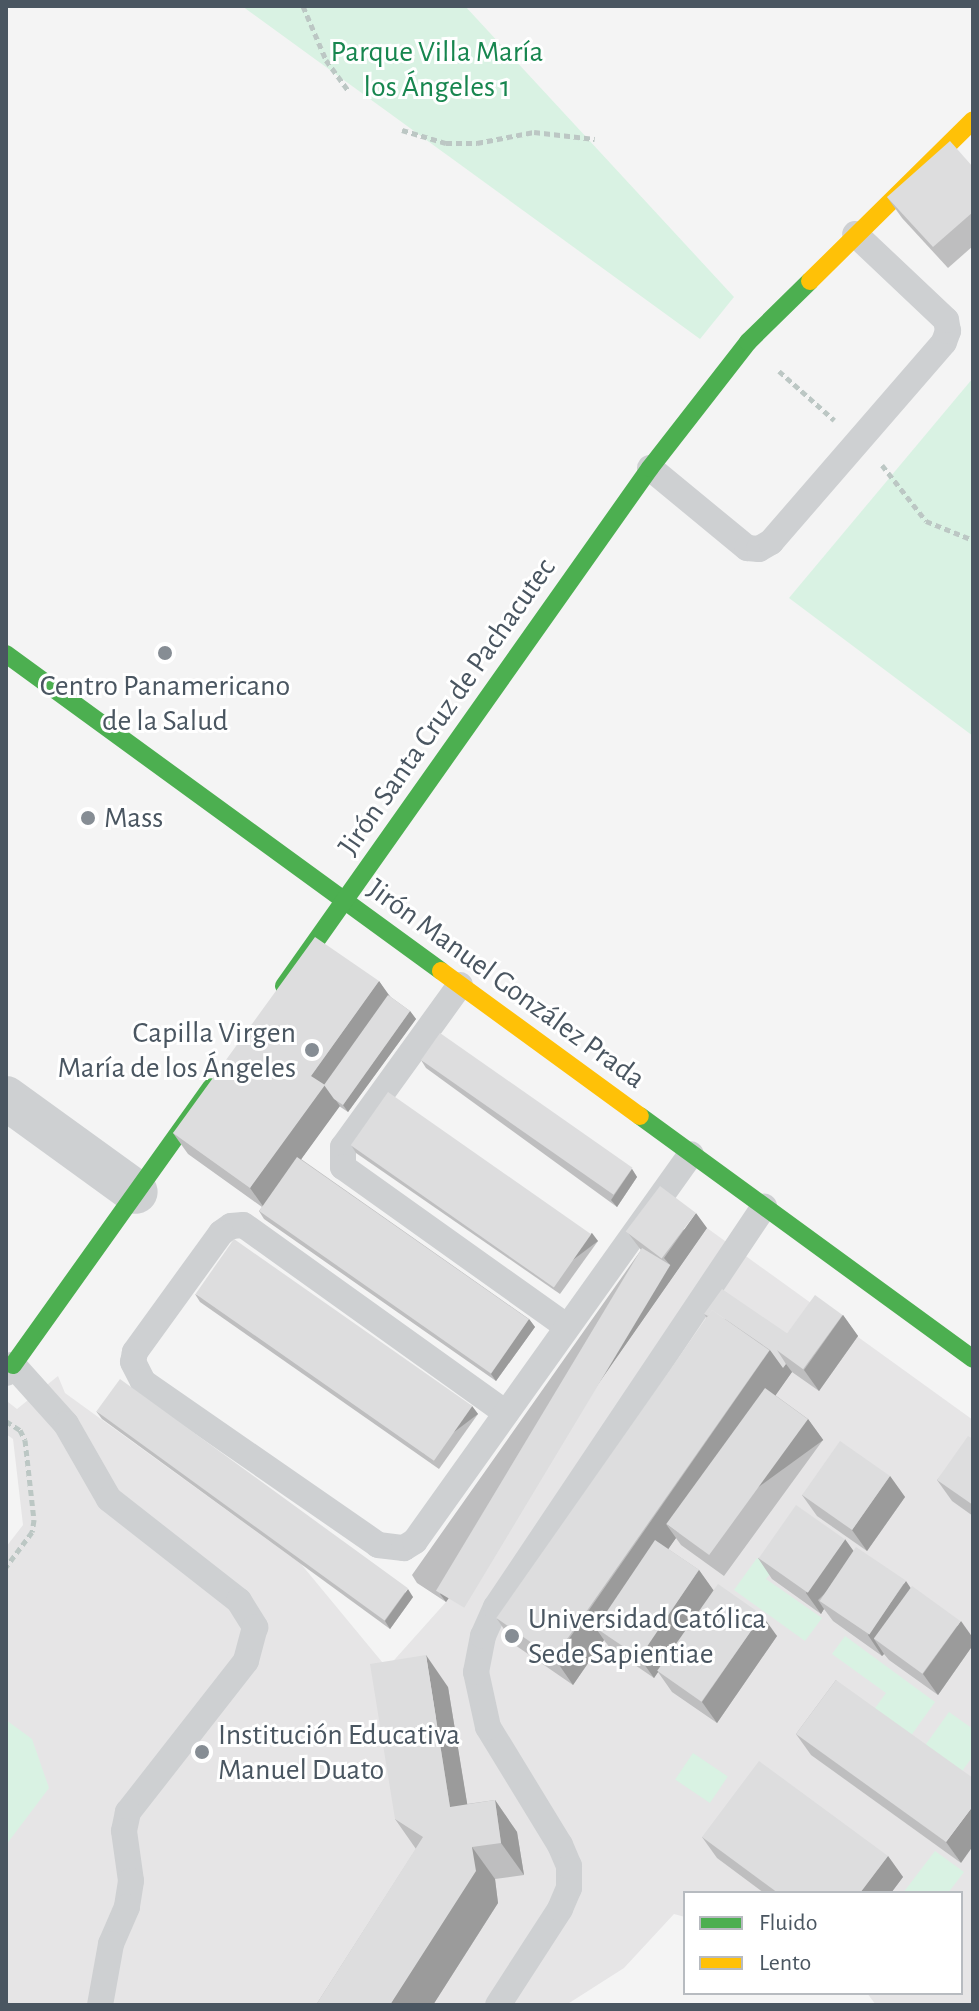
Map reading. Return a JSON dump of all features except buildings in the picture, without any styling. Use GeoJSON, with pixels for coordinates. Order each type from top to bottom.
{"type":"FeatureCollection","features":[{"type":"Feature","properties":{"kind":"street","name":"Jirón Santa Cruz de Pachacutec"},"geometry":{"type":"LineString","coordinates":[[272,1002],[650,468],[748,342],[973,120]]}},
{"type":"Feature","properties":{"kind":"street","name":"Jirón Manuel González Prada"},"geometry":{"type":"LineString","coordinates":[[6,654],[973,1359]]}},
{"type":"Feature","properties":{"kind":"street"},"geometry":{"type":"LineString","coordinates":[[10,1369],[227,1065]]}},
{"type":"Feature","properties":{"kind":"street"},"geometry":{"type":"LineString","coordinates":[[6,1098],[136,1192]]}},
{"type":"Feature","properties":{"kind":"lane"},"geometry":{"type":"LineString","coordinates":[[650,468],[747,548],[759,549],[771,542],[944,342],[948,331],[946,320],[855,234]]}},
{"type":"Feature","properties":{"kind":"lane"},"geometry":{"type":"LineString","coordinates":[[460,985],[343,1147],[343,1167],[567,1327]]}},
{"type":"Feature","properties":{"kind":"lane"},"geometry":{"type":"LineString","coordinates":[[506,1413],[243,1225],[231,1226],[221,1233],[135,1352],[133,1362],[143,1382],[378,1545],[393,1549],[415,1541],[691,1154]]}},
{"type":"Feature","properties":{"kind":"lane"},"geometry":{"type":"LineString","coordinates":[[498,2005],[560,1909],[569,1888],[569,1866],[560,1845],[488,1727],[476,1672],[483,1636],[496,1607],[764,1206]]}},
{"type":"Feature","properties":{"kind":"lane"},"geometry":{"type":"LineString","coordinates":[[10,1369],[66,1424],[109,1499],[239,1601],[255,1627],[246,1661],[128,1812],[124,1831],[131,1881],[127,1907],[111,1944],[100,2005]]}},
{"type":"Feature","properties":{"kind":"path"},"geometry":{"type":"LineString","coordinates":[[303,6],[326,60],[349,92]]}},
{"type":"Feature","properties":{"kind":"path"},"geometry":{"type":"LineString","coordinates":[[402,130],[446,143],[477,143],[534,132],[595,139]]}},
{"type":"Feature","properties":{"kind":"path"},"geometry":{"type":"LineString","coordinates":[[748,342],[887,469],[903,496],[926,521],[973,540]]}},
{"type":"Feature","properties":{"kind":"path"},"geometry":{"type":"LineString","coordinates":[[6,1421],[20,1430],[25,1440],[34,1520],[32,1532],[6,1567]]}},
{"type":"Feature","properties":{"kind":"shaded area"},"geometry":{"type":"Polygon","coordinates":[[[707,1228],[973,1420],[973,2005],[876,2005],[868,1995],[963,1995],[963,1891],[683,1891],[683,1916],[674,1914],[624,1968],[566,2005],[6,2005],[6,1547],[23,1525],[13,1439],[6,1434],[8,1402],[17,1409],[58,1376],[65,1393],[301,1564],[387,1668],[446,1602],[707,1228]]]}},
{"type":"Feature","properties":{"kind":"green space","name":"Parque Villa María los Ángeles 1"},"geometry":{"type":"Polygon","coordinates":[[[242,6],[465,6],[734,297],[700,339],[242,6]]]}},
{"type":"Feature","properties":{"kind":"green space"},"geometry":{"type":"Polygon","coordinates":[[[973,378],[973,736],[789,598],[973,378]]]}},
{"type":"Feature","properties":{"kind":"green space"},"geometry":{"type":"Polygon","coordinates":[[[757,1558],[773,1570],[766,1579],[822,1618],[805,1641],[734,1590],[757,1558]]]}},
{"type":"Feature","properties":{"kind":"green space"},"geometry":{"type":"Polygon","coordinates":[[[845,1636],[935,1702],[910,1737],[873,1711],[886,1693],[832,1654],[845,1636]]]}},
{"type":"Feature","properties":{"kind":"green space"},"geometry":{"type":"Polygon","coordinates":[[[949,1712],[973,1729],[973,1756],[960,1774],[924,1747],[949,1712]]]}},
{"type":"Feature","properties":{"kind":"green space"},"geometry":{"type":"Polygon","coordinates":[[[6,1720],[32,1739],[49,1788],[6,1845],[6,1720]]]}},
{"type":"Feature","properties":{"kind":"green space"},"geometry":{"type":"Polygon","coordinates":[[[693,1753],[728,1776],[710,1803],[675,1780],[693,1753]]]}},
{"type":"Feature","properties":{"kind":"green space"},"geometry":{"type":"Polygon","coordinates":[[[935,1851],[964,1872],[950,1891],[905,1891],[935,1851]]]}},
{"type":"Feature","properties":{"kind":"traffic: fast"},"geometry":{"type":"LineString","coordinates":[[284,986],[650,468],[748,342],[810,281]]}},
{"type":"Feature","properties":{"kind":"traffic: fast"},"geometry":{"type":"LineString","coordinates":[[6,654],[441,971]]}},
{"type":"Feature","properties":{"kind":"traffic: fast"},"geometry":{"type":"LineString","coordinates":[[13,1365],[211,1087]]}},
{"type":"Feature","properties":{"kind":"traffic: fast"},"geometry":{"type":"LineString","coordinates":[[640,1116],[973,1359]]}},
{"type":"Feature","properties":{"kind":"traffic: slow"},"geometry":{"type":"LineString","coordinates":[[810,281],[973,120]]}},
{"type":"Feature","properties":{"kind":"traffic: slow"},"geometry":{"type":"LineString","coordinates":[[441,971],[640,1116]]}},
{"type":"Feature","properties":{"kind":"place","name":"Centro Panamericano de la Salud"},"geometry":{"type":"Point","coordinates":[165,653]}},
{"type":"Feature","properties":{"kind":"place","name":"Mass"},"geometry":{"type":"Point","coordinates":[88,818]}},
{"type":"Feature","properties":{"kind":"place","name":"Capilla Virgen María de los Ángeles"},"geometry":{"type":"Point","coordinates":[312,1050]}},
{"type":"Feature","properties":{"kind":"place","name":"Universidad Católica Sede Sapientiae"},"geometry":{"type":"Point","coordinates":[512,1636]}},
{"type":"Feature","properties":{"kind":"place","name":"Institución Educativa Manuel Duato"},"geometry":{"type":"Point","coordinates":[202,1752]}}]}
